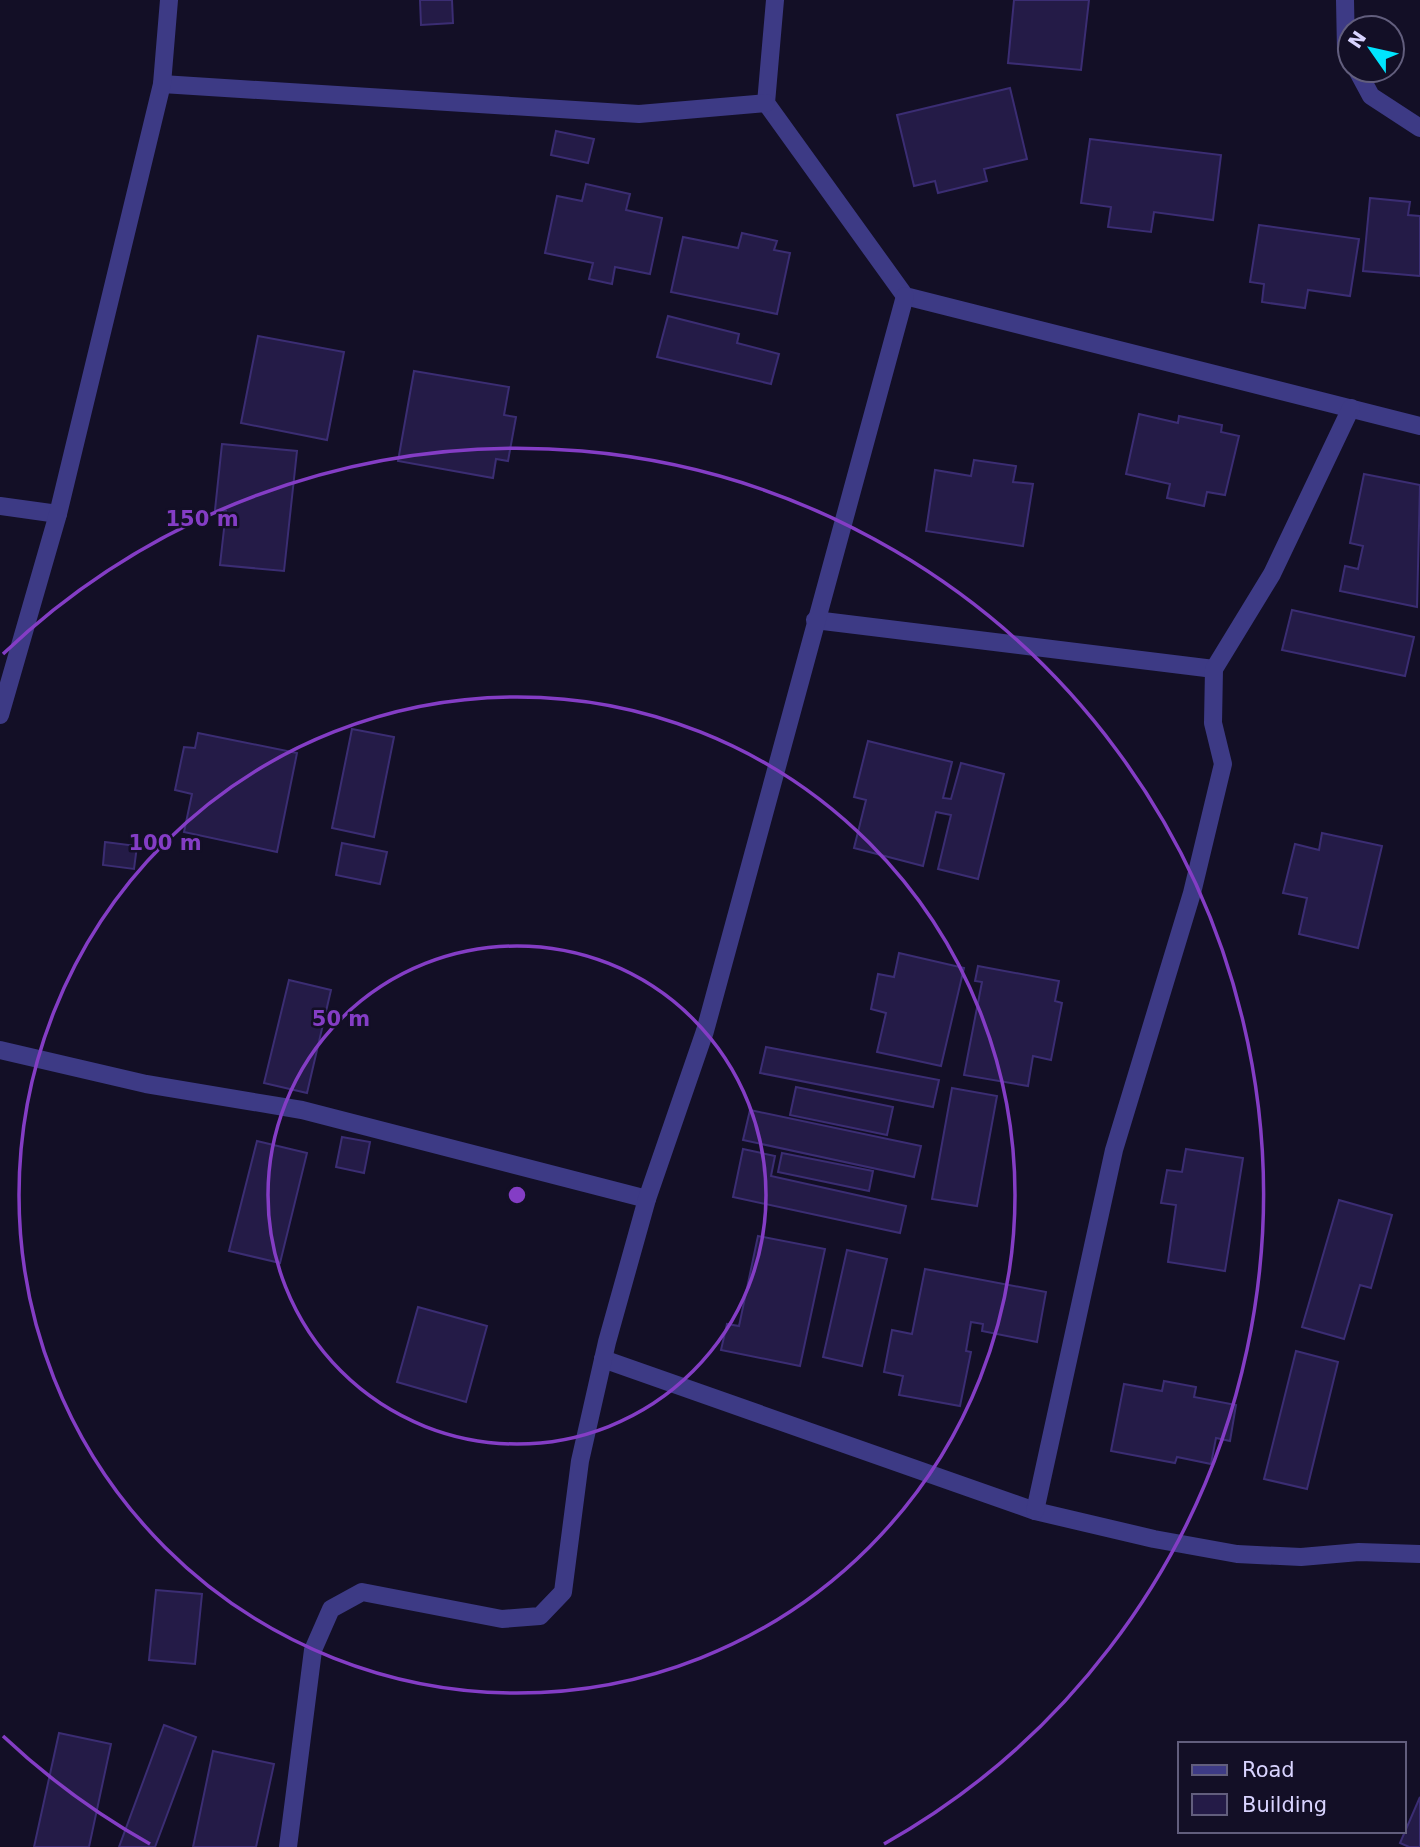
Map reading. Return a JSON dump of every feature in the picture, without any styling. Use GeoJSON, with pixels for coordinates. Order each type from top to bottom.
{"type":"FeatureCollection","features":[{"type":"Feature","properties":{"kind":"street"},"geometry":{"type":"LineString","coordinates":[[0,715],[58,514],[162,84],[169,0]]}},
{"type":"Feature","properties":{"kind":"street"},"geometry":{"type":"LineString","coordinates":[[775,0],[766,103],[905,296],[1420,426]]}},
{"type":"Feature","properties":{"kind":"street"},"geometry":{"type":"LineString","coordinates":[[162,84],[639,114],[766,103]]}},
{"type":"Feature","properties":{"kind":"street"},"geometry":{"type":"LineString","coordinates":[[1365,84],[1371,96],[1420,128]]}},
{"type":"Feature","properties":{"kind":"street"},"geometry":{"type":"LineString","coordinates":[[288,1847],[313,1650],[331,1609],[362,1592],[502,1619],[540,1616],[563,1592],[580,1461],[603,1359],[647,1199],[705,1031],[905,296]]}},
{"type":"Feature","properties":{"kind":"street"},"geometry":{"type":"LineString","coordinates":[[1035,1511],[1114,1150],[1192,893],[1223,764],[1213,723],[1213,669],[1272,574],[1351,408]]}},
{"type":"Feature","properties":{"kind":"street"},"geometry":{"type":"LineString","coordinates":[[0,506],[58,514]]}},
{"type":"Feature","properties":{"kind":"street"},"geometry":{"type":"LineString","coordinates":[[815,620],[1213,669]]}},
{"type":"Feature","properties":{"kind":"street"},"geometry":{"type":"LineString","coordinates":[[0,1049],[146,1084],[302,1110],[647,1199]]}},
{"type":"Feature","properties":{"kind":"street"},"geometry":{"type":"LineString","coordinates":[[603,1359],[1035,1511],[1154,1539],[1237,1554],[1301,1557],[1359,1552],[1420,1554]]}},
{"type":"Feature","properties":{"kind":"building"},"geometry":{"type":"Polygon","coordinates":[[[420,0],[452,0],[453,23],[421,25],[420,0]]]}},
{"type":"Feature","properties":{"kind":"building"},"geometry":{"type":"Polygon","coordinates":[[[1014,0],[1089,0],[1081,70],[1008,63],[1014,0]]]}},
{"type":"Feature","properties":{"kind":"building"},"geometry":{"type":"Polygon","coordinates":[[[1010,88],[1027,159],[984,169],[987,181],[938,193],[935,181],[914,186],[897,115],[1010,88]]]}},
{"type":"Feature","properties":{"kind":"building"},"geometry":{"type":"Polygon","coordinates":[[[556,131],[594,139],[588,163],[551,155],[556,131]]]}},
{"type":"Feature","properties":{"kind":"building"},"geometry":{"type":"Polygon","coordinates":[[[1090,139],[1221,155],[1213,220],[1154,212],[1151,232],[1108,227],[1111,207],[1081,203],[1090,139]]]}},
{"type":"Feature","properties":{"kind":"building"},"geometry":{"type":"Polygon","coordinates":[[[586,184],[630,194],[626,210],[662,218],[650,274],[615,267],[612,284],[589,279],[593,263],[545,253],[557,196],[582,201],[586,184]]]}},
{"type":"Feature","properties":{"kind":"building"},"geometry":{"type":"Polygon","coordinates":[[[1370,198],[1410,202],[1408,215],[1420,216],[1420,276],[1363,271],[1370,198]]]}},
{"type":"Feature","properties":{"kind":"building"},"geometry":{"type":"Polygon","coordinates":[[[1259,225],[1359,239],[1350,296],[1308,290],[1305,308],[1262,302],[1264,284],[1250,282],[1259,225]]]}},
{"type":"Feature","properties":{"kind":"building"},"geometry":{"type":"Polygon","coordinates":[[[742,233],[777,241],[774,250],[790,253],[777,314],[671,292],[683,237],[738,248],[742,233]]]}},
{"type":"Feature","properties":{"kind":"building"},"geometry":{"type":"Polygon","coordinates":[[[668,316],[739,334],[737,343],[779,354],[771,384],[657,357],[668,316]]]}},
{"type":"Feature","properties":{"kind":"building"},"geometry":{"type":"Polygon","coordinates":[[[258,336],[344,352],[327,440],[241,423],[258,336]]]}},
{"type":"Feature","properties":{"kind":"building"},"geometry":{"type":"Polygon","coordinates":[[[414,371],[509,387],[504,415],[516,417],[508,461],[496,459],[493,478],[398,461],[414,371]]]}},
{"type":"Feature","properties":{"kind":"building"},"geometry":{"type":"Polygon","coordinates":[[[1139,414],[1178,423],[1179,416],[1222,425],[1221,432],[1239,436],[1225,495],[1207,492],[1204,506],[1167,498],[1170,484],[1126,474],[1139,414]]]}},
{"type":"Feature","properties":{"kind":"building"},"geometry":{"type":"Polygon","coordinates":[[[222,444],[297,451],[284,571],[220,565],[226,511],[215,510],[222,444]]]}},
{"type":"Feature","properties":{"kind":"building"},"geometry":{"type":"Polygon","coordinates":[[[974,460],[1016,466],[1013,482],[1033,484],[1023,546],[926,531],[935,470],[971,476],[974,460]]]}},
{"type":"Feature","properties":{"kind":"building"},"geometry":{"type":"Polygon","coordinates":[[[1364,474],[1420,485],[1417,607],[1340,591],[1345,566],[1358,569],[1363,546],[1350,543],[1364,474]]]}},
{"type":"Feature","properties":{"kind":"building"},"geometry":{"type":"Polygon","coordinates":[[[1292,610],[1414,637],[1405,676],[1282,650],[1292,610]]]}},
{"type":"Feature","properties":{"kind":"building"},"geometry":{"type":"Polygon","coordinates":[[[352,729],[394,737],[374,837],[332,828],[352,729]]]}},
{"type":"Feature","properties":{"kind":"building"},"geometry":{"type":"Polygon","coordinates":[[[198,733],[297,753],[277,852],[184,832],[192,794],[175,790],[184,747],[195,748],[198,733]]]}},
{"type":"Feature","properties":{"kind":"building"},"geometry":{"type":"Polygon","coordinates":[[[868,741],[952,762],[943,798],[951,799],[961,763],[1004,774],[978,879],[938,869],[951,815],[936,812],[923,866],[854,848],[866,800],[854,797],[868,741]]]}},
{"type":"Feature","properties":{"kind":"building"},"geometry":{"type":"Polygon","coordinates":[[[1322,833],[1382,846],[1358,948],[1299,934],[1307,898],[1283,893],[1295,844],[1319,850],[1322,833]]]}},
{"type":"Feature","properties":{"kind":"building"},"geometry":{"type":"Polygon","coordinates":[[[105,842],[137,846],[134,869],[103,865],[105,842]]]}},
{"type":"Feature","properties":{"kind":"building"},"geometry":{"type":"Polygon","coordinates":[[[342,843],[387,852],[380,884],[336,875],[342,843]]]}},
{"type":"Feature","properties":{"kind":"building"},"geometry":{"type":"Polygon","coordinates":[[[899,953],[964,968],[941,1066],[877,1052],[886,1013],[871,1009],[878,974],[894,977],[899,953]]]}},
{"type":"Feature","properties":{"kind":"building"},"geometry":{"type":"Polygon","coordinates":[[[978,966],[1059,981],[1055,1001],[1062,1003],[1051,1060],[1033,1056],[1028,1086],[964,1075],[982,982],[975,981],[978,966]]]}},
{"type":"Feature","properties":{"kind":"building"},"geometry":{"type":"Polygon","coordinates":[[[289,980],[331,990],[307,1093],[264,1083],[289,980]]]}},
{"type":"Feature","properties":{"kind":"building"},"geometry":{"type":"Polygon","coordinates":[[[766,1047],[939,1080],[933,1107],[760,1073],[766,1047]]]}},
{"type":"Feature","properties":{"kind":"building"},"geometry":{"type":"Polygon","coordinates":[[[796,1087],[893,1107],[887,1135],[790,1115],[796,1087]]]}},
{"type":"Feature","properties":{"kind":"building"},"geometry":{"type":"Polygon","coordinates":[[[952,1088],[997,1096],[977,1206],[932,1199],[952,1088]]]}},
{"type":"Feature","properties":{"kind":"building"},"geometry":{"type":"Polygon","coordinates":[[[750,1110],[921,1146],[914,1177],[743,1140],[750,1110]]]}},
{"type":"Feature","properties":{"kind":"building"},"geometry":{"type":"Polygon","coordinates":[[[342,1137],[370,1142],[364,1173],[336,1167],[342,1137]]]}},
{"type":"Feature","properties":{"kind":"building"},"geometry":{"type":"Polygon","coordinates":[[[257,1141],[307,1153],[280,1263],[229,1251],[257,1141]]]}},
{"type":"Feature","properties":{"kind":"building"},"geometry":{"type":"Polygon","coordinates":[[[743,1149],[775,1156],[771,1176],[906,1206],[900,1233],[733,1197],[743,1149]]]}},
{"type":"Feature","properties":{"kind":"building"},"geometry":{"type":"Polygon","coordinates":[[[1186,1149],[1243,1158],[1225,1271],[1168,1262],[1176,1205],[1161,1203],[1167,1170],[1182,1172],[1186,1149]]]}},
{"type":"Feature","properties":{"kind":"building"},"geometry":{"type":"Polygon","coordinates":[[[782,1153],[873,1171],[869,1191],[778,1172],[782,1153]]]}},
{"type":"Feature","properties":{"kind":"building"},"geometry":{"type":"Polygon","coordinates":[[[1339,1200],[1392,1215],[1371,1288],[1360,1285],[1344,1339],[1302,1327],[1339,1200]]]}},
{"type":"Feature","properties":{"kind":"building"},"geometry":{"type":"Polygon","coordinates":[[[758,1236],[825,1249],[800,1366],[721,1350],[727,1324],[739,1326],[758,1236]]]}},
{"type":"Feature","properties":{"kind":"building"},"geometry":{"type":"Polygon","coordinates":[[[847,1250],[887,1259],[862,1366],[823,1357],[847,1250]]]}},
{"type":"Feature","properties":{"kind":"building"},"geometry":{"type":"Polygon","coordinates":[[[925,1269],[1046,1292],[1037,1342],[982,1331],[983,1324],[971,1322],[966,1351],[971,1352],[960,1406],[899,1395],[903,1376],[884,1372],[892,1330],[912,1334],[925,1269]]]}},
{"type":"Feature","properties":{"kind":"building"},"geometry":{"type":"Polygon","coordinates":[[[418,1307],[487,1326],[466,1402],[397,1382],[418,1307]]]}},
{"type":"Feature","properties":{"kind":"building"},"geometry":{"type":"Polygon","coordinates":[[[1296,1351],[1338,1362],[1307,1489],[1264,1479],[1296,1351]]]}},
{"type":"Feature","properties":{"kind":"building"},"geometry":{"type":"Polygon","coordinates":[[[1164,1381],[1196,1387],[1194,1397],[1236,1405],[1230,1441],[1216,1438],[1211,1464],[1177,1457],[1175,1463],[1111,1451],[1124,1384],[1162,1391],[1164,1381]]]}},
{"type":"Feature","properties":{"kind":"building"},"geometry":{"type":"Polygon","coordinates":[[[156,1590],[202,1594],[195,1664],[149,1660],[156,1590]]]}},
{"type":"Feature","properties":{"kind":"building"},"geometry":{"type":"Polygon","coordinates":[[[164,1725],[196,1737],[155,1847],[119,1847],[164,1725]]]}},
{"type":"Feature","properties":{"kind":"building"},"geometry":{"type":"Polygon","coordinates":[[[59,1733],[111,1744],[89,1847],[34,1847],[59,1733]]]}},
{"type":"Feature","properties":{"kind":"building"},"geometry":{"type":"Polygon","coordinates":[[[213,1751],[274,1764],[256,1847],[193,1847],[213,1751]]]}},
{"type":"Feature","properties":{"kind":"building"},"geometry":{"type":"Polygon","coordinates":[[[1420,1797],[1420,1847],[1409,1847],[1400,1843],[1420,1797]]]}}]}
